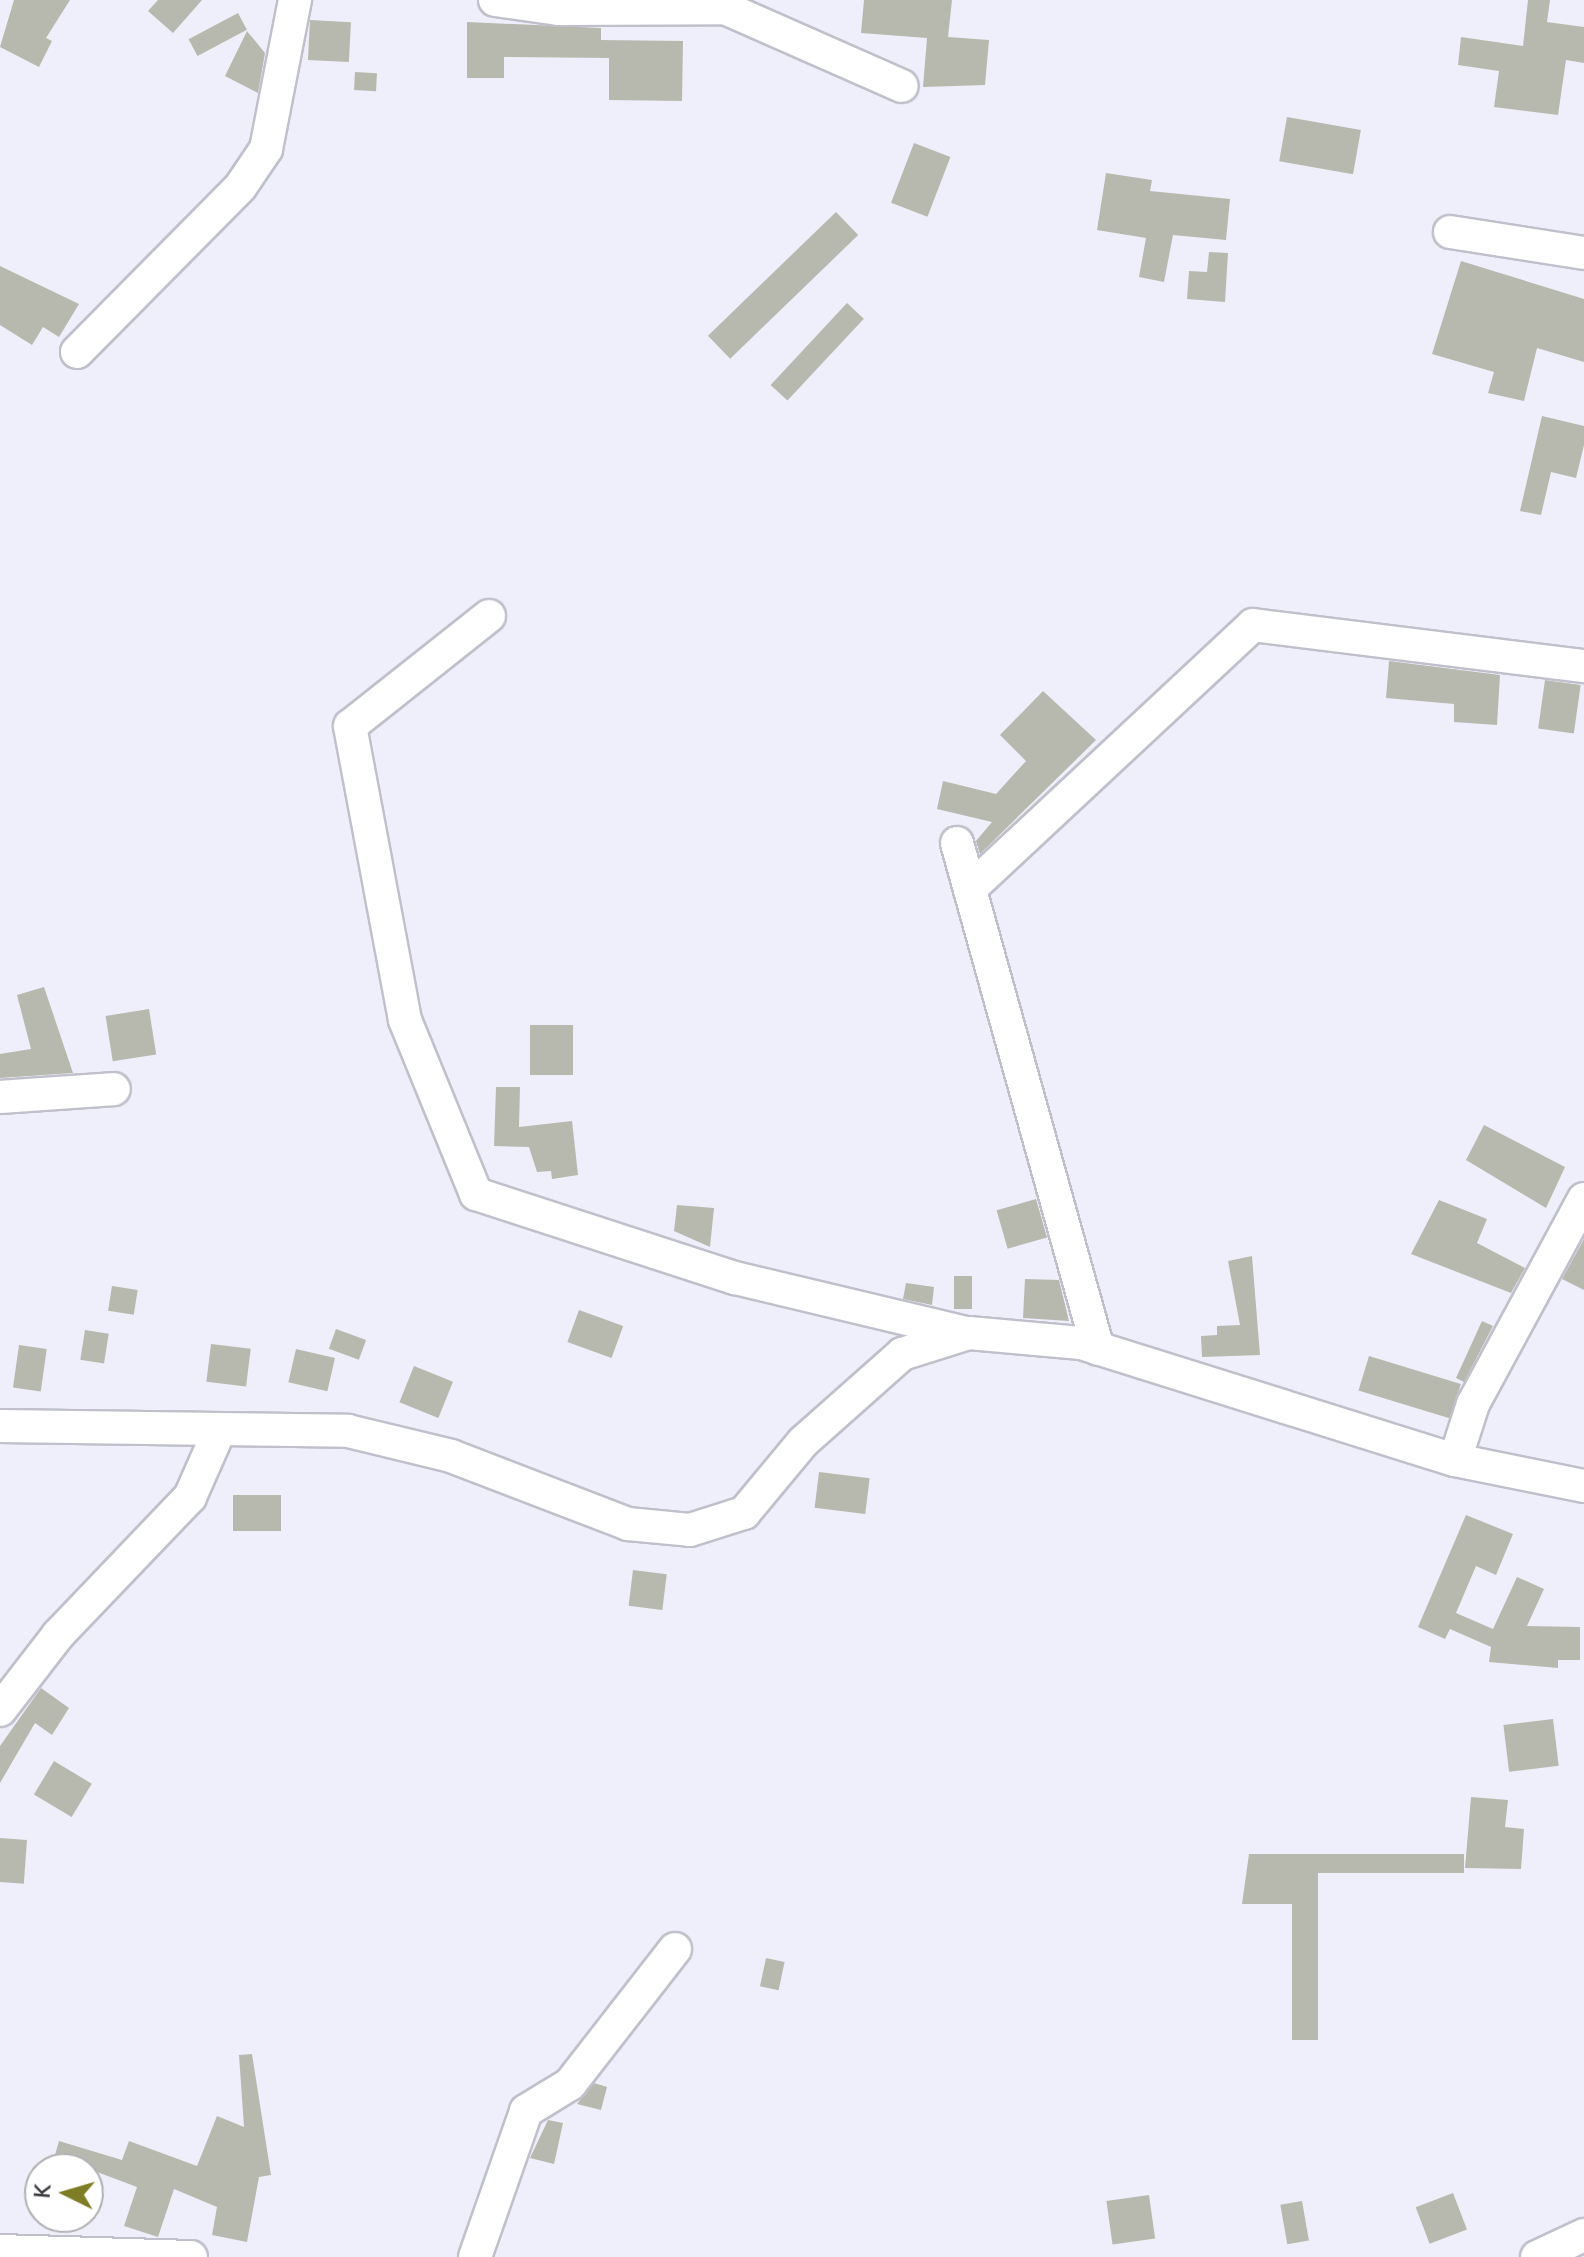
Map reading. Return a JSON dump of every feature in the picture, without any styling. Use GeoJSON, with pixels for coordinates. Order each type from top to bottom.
{"type":"FeatureCollection","features":[{"type":"Feature","properties":{"kind":"street"},"geometry":{"type":"LineString","coordinates":[[77,352],[241,186],[266,149],[295,0]]}},
{"type":"Feature","properties":{"kind":"street"},"geometry":{"type":"LineString","coordinates":[[495,0],[558,9],[725,8],[902,86]]}},
{"type":"Feature","properties":{"kind":"street"},"geometry":{"type":"LineString","coordinates":[[1450,232],[1584,253]]}},
{"type":"Feature","properties":{"kind":"street"},"geometry":{"type":"LineString","coordinates":[[489,616],[350,726],[405,1020],[476,1194],[735,1278],[969,1333],[1098,1349],[1455,1460],[1584,1486]]}},
{"type":"Feature","properties":{"kind":"street"},"geometry":{"type":"LineString","coordinates":[[970,889],[1253,625],[1584,666]]}},
{"type":"Feature","properties":{"kind":"street"},"geometry":{"type":"LineString","coordinates":[[957,843],[1098,1349]]}},
{"type":"Feature","properties":{"kind":"street"},"geometry":{"type":"LineString","coordinates":[[0,1097],[114,1089]]}},
{"type":"Feature","properties":{"kind":"street"},"geometry":{"type":"LineString","coordinates":[[1455,1460],[1473,1404],[1584,1199]]}},
{"type":"Feature","properties":{"kind":"street"},"geometry":{"type":"LineString","coordinates":[[0,1426],[348,1431],[451,1456],[628,1524],[690,1530],[744,1513],[803,1442],[902,1354],[969,1333]]}},
{"type":"Feature","properties":{"kind":"street"},"geometry":{"type":"LineString","coordinates":[[0,1710],[58,1635],[190,1497],[220,1429]]}},
{"type":"Feature","properties":{"kind":"street"},"geometry":{"type":"LineString","coordinates":[[475,2257],[526,2111],[570,2084],[675,1949]]}},
{"type":"Feature","properties":{"kind":"street"},"geometry":{"type":"LineString","coordinates":[[1537,2257],[1584,2235]]}},
{"type":"Feature","properties":{"kind":"street"},"geometry":{"type":"LineString","coordinates":[[0,2251],[191,2257]]}},
{"type":"Feature","properties":{"kind":"building"},"geometry":{"type":"Polygon","coordinates":[[[14,0],[70,0],[46,38],[52,41],[39,67],[0,47],[14,0]]]}},
{"type":"Feature","properties":{"kind":"building"},"geometry":{"type":"Polygon","coordinates":[[[158,0],[202,0],[173,33],[148,11],[158,0]]]}},
{"type":"Feature","properties":{"kind":"building"},"geometry":{"type":"Polygon","coordinates":[[[864,0],[952,0],[948,37],[989,40],[985,85],[923,87],[927,38],[861,33],[864,0]]]}},
{"type":"Feature","properties":{"kind":"building"},"geometry":{"type":"Polygon","coordinates":[[[1528,0],[1550,0],[1547,22],[1584,27],[1584,63],[1566,60],[1558,115],[1494,107],[1499,71],[1458,65],[1461,37],[1523,46],[1528,0]]]}},
{"type":"Feature","properties":{"kind":"building"},"geometry":{"type":"Polygon","coordinates":[[[238,13],[247,30],[197,56],[189,39],[238,13]]]}},
{"type":"Feature","properties":{"kind":"building"},"geometry":{"type":"Polygon","coordinates":[[[310,20],[351,22],[349,62],[308,60],[310,20]]]}},
{"type":"Feature","properties":{"kind":"building"},"geometry":{"type":"Polygon","coordinates":[[[467,22],[601,28],[601,40],[683,41],[682,101],[609,100],[609,58],[504,57],[504,78],[467,78],[467,22]]]}},
{"type":"Feature","properties":{"kind":"building"},"geometry":{"type":"Polygon","coordinates":[[[247,31],[265,53],[258,93],[225,76],[247,31]]]}},
{"type":"Feature","properties":{"kind":"building"},"geometry":{"type":"Polygon","coordinates":[[[355,72],[377,73],[376,91],[354,90],[355,72]]]}},
{"type":"Feature","properties":{"kind":"building"},"geometry":{"type":"Polygon","coordinates":[[[1287,117],[1361,130],[1353,174],[1279,161],[1287,117]]]}},
{"type":"Feature","properties":{"kind":"building"},"geometry":{"type":"Polygon","coordinates":[[[914,143],[950,157],[927,217],[891,203],[914,143]]]}},
{"type":"Feature","properties":{"kind":"building"},"geometry":{"type":"Polygon","coordinates":[[[1106,173],[1152,180],[1150,191],[1230,199],[1226,240],[1173,235],[1164,282],[1139,277],[1146,238],[1097,230],[1106,173]]]}},
{"type":"Feature","properties":{"kind":"building"},"geometry":{"type":"Polygon","coordinates":[[[836,212],[858,235],[730,359],[708,336],[836,212]]]}},
{"type":"Feature","properties":{"kind":"building"},"geometry":{"type":"Polygon","coordinates":[[[1209,252],[1228,253],[1225,302],[1187,299],[1189,271],[1207,272],[1209,252]]]}},
{"type":"Feature","properties":{"kind":"building"},"geometry":{"type":"Polygon","coordinates":[[[1461,261],[1584,299],[1584,362],[1537,348],[1524,401],[1488,393],[1494,372],[1432,354],[1461,261]]]}},
{"type":"Feature","properties":{"kind":"building"},"geometry":{"type":"Polygon","coordinates":[[[0,266],[79,304],[59,337],[43,327],[32,345],[0,325],[0,266]]]}},
{"type":"Feature","properties":{"kind":"building"},"geometry":{"type":"Polygon","coordinates":[[[847,303],[864,319],[787,401],[771,385],[847,303]]]}},
{"type":"Feature","properties":{"kind":"building"},"geometry":{"type":"Polygon","coordinates":[[[1542,416],[1584,426],[1584,445],[1576,478],[1551,472],[1541,515],[1520,511],[1542,416]]]}},
{"type":"Feature","properties":{"kind":"building"},"geometry":{"type":"Polygon","coordinates":[[[1389,661],[1500,675],[1497,725],[1454,722],[1454,704],[1386,698],[1389,661]]]}},
{"type":"Feature","properties":{"kind":"building"},"geometry":{"type":"Polygon","coordinates":[[[1545,680],[1581,685],[1574,734],[1538,729],[1545,680]]]}},
{"type":"Feature","properties":{"kind":"building"},"geometry":{"type":"Polygon","coordinates":[[[1043,691],[1096,740],[980,854],[976,841],[992,822],[937,809],[943,781],[996,794],[1026,761],[1000,735],[1043,691]]]}},
{"type":"Feature","properties":{"kind":"building"},"geometry":{"type":"Polygon","coordinates":[[[44,987],[73,1073],[0,1078],[0,1054],[31,1049],[17,995],[44,987]]]}},
{"type":"Feature","properties":{"kind":"building"},"geometry":{"type":"Polygon","coordinates":[[[149,1009],[156,1054],[113,1061],[106,1016],[149,1009]]]}},
{"type":"Feature","properties":{"kind":"building"},"geometry":{"type":"Polygon","coordinates":[[[530,1025],[573,1025],[573,1075],[530,1075],[530,1025]]]}},
{"type":"Feature","properties":{"kind":"building"},"geometry":{"type":"Polygon","coordinates":[[[496,1087],[520,1087],[519,1127],[572,1121],[578,1175],[552,1179],[551,1171],[537,1172],[529,1147],[494,1146],[496,1087]]]}},
{"type":"Feature","properties":{"kind":"building"},"geometry":{"type":"Polygon","coordinates":[[[1484,1125],[1565,1167],[1546,1208],[1466,1160],[1484,1125]]]}},
{"type":"Feature","properties":{"kind":"building"},"geometry":{"type":"Polygon","coordinates":[[[1036,1199],[1047,1237],[1008,1249],[997,1210],[1036,1199]]]}},
{"type":"Feature","properties":{"kind":"building"},"geometry":{"type":"Polygon","coordinates":[[[1439,1200],[1487,1219],[1477,1243],[1525,1268],[1511,1293],[1411,1254],[1439,1200]]]}},
{"type":"Feature","properties":{"kind":"building"},"geometry":{"type":"Polygon","coordinates":[[[677,1205],[714,1208],[710,1247],[674,1231],[677,1205]]]}},
{"type":"Feature","properties":{"kind":"building"},"geometry":{"type":"Polygon","coordinates":[[[1584,1239],[1584,1290],[1562,1279],[1584,1239]]]}},
{"type":"Feature","properties":{"kind":"building"},"geometry":{"type":"Polygon","coordinates":[[[1252,1256],[1260,1355],[1202,1357],[1201,1336],[1217,1335],[1217,1326],[1240,1325],[1228,1261],[1252,1256]]]}},
{"type":"Feature","properties":{"kind":"building"},"geometry":{"type":"Polygon","coordinates":[[[954,1276],[972,1276],[972,1309],[954,1309],[954,1276]]]}},
{"type":"Feature","properties":{"kind":"building"},"geometry":{"type":"Polygon","coordinates":[[[1025,1279],[1059,1280],[1069,1321],[1023,1318],[1025,1279]]]}},
{"type":"Feature","properties":{"kind":"building"},"geometry":{"type":"Polygon","coordinates":[[[906,1283],[934,1287],[932,1305],[903,1299],[906,1283]]]}},
{"type":"Feature","properties":{"kind":"building"},"geometry":{"type":"Polygon","coordinates":[[[112,1286],[138,1290],[134,1315],[108,1311],[112,1286]]]}},
{"type":"Feature","properties":{"kind":"building"},"geometry":{"type":"Polygon","coordinates":[[[579,1310],[623,1326],[612,1358],[567,1342],[579,1310]]]}},
{"type":"Feature","properties":{"kind":"building"},"geometry":{"type":"Polygon","coordinates":[[[1482,1321],[1493,1326],[1464,1382],[1456,1378],[1482,1321]]]}},
{"type":"Feature","properties":{"kind":"building"},"geometry":{"type":"Polygon","coordinates":[[[336,1329],[366,1340],[359,1360],[329,1349],[336,1329]]]}},
{"type":"Feature","properties":{"kind":"building"},"geometry":{"type":"Polygon","coordinates":[[[85,1330],[109,1334],[104,1363],[80,1360],[85,1330]]]}},
{"type":"Feature","properties":{"kind":"building"},"geometry":{"type":"Polygon","coordinates":[[[211,1344],[251,1349],[246,1387],[206,1382],[211,1344]]]}},
{"type":"Feature","properties":{"kind":"building"},"geometry":{"type":"Polygon","coordinates":[[[19,1345],[47,1349],[41,1391],[13,1388],[19,1345]]]}},
{"type":"Feature","properties":{"kind":"building"},"geometry":{"type":"Polygon","coordinates":[[[296,1349],[335,1358],[327,1391],[288,1382],[296,1349]]]}},
{"type":"Feature","properties":{"kind":"building"},"geometry":{"type":"Polygon","coordinates":[[[1369,1356],[1461,1384],[1450,1418],[1358,1390],[1369,1356]]]}},
{"type":"Feature","properties":{"kind":"building"},"geometry":{"type":"Polygon","coordinates":[[[414,1366],[453,1382],[438,1418],[399,1402],[414,1366]]]}},
{"type":"Feature","properties":{"kind":"building"},"geometry":{"type":"Polygon","coordinates":[[[819,1472],[870,1478],[865,1514],[815,1508],[819,1472]]]}},
{"type":"Feature","properties":{"kind":"building"},"geometry":{"type":"Polygon","coordinates":[[[233,1495],[281,1495],[281,1531],[233,1531],[233,1495]]]}},
{"type":"Feature","properties":{"kind":"building"},"geometry":{"type":"Polygon","coordinates":[[[1466,1515],[1513,1534],[1496,1575],[1476,1566],[1456,1613],[1493,1629],[1517,1577],[1544,1589],[1527,1626],[1580,1627],[1580,1660],[1558,1660],[1558,1668],[1489,1662],[1491,1647],[1450,1629],[1445,1639],[1418,1627],[1466,1515]]]}},
{"type":"Feature","properties":{"kind":"building"},"geometry":{"type":"Polygon","coordinates":[[[633,1570],[667,1574],[662,1610],[629,1606],[633,1570]]]}},
{"type":"Feature","properties":{"kind":"building"},"geometry":{"type":"Polygon","coordinates":[[[41,1688],[69,1708],[52,1735],[35,1723],[0,1783],[0,1746],[41,1688]]]}},
{"type":"Feature","properties":{"kind":"building"},"geometry":{"type":"Polygon","coordinates":[[[1553,1719],[1559,1766],[1509,1772],[1503,1725],[1553,1719]]]}},
{"type":"Feature","properties":{"kind":"building"},"geometry":{"type":"Polygon","coordinates":[[[54,1761],[92,1784],[72,1817],[34,1794],[54,1761]]]}},
{"type":"Feature","properties":{"kind":"building"},"geometry":{"type":"Polygon","coordinates":[[[1471,1797],[1508,1800],[1505,1827],[1524,1829],[1521,1869],[1465,1868],[1471,1797]]]}},
{"type":"Feature","properties":{"kind":"building"},"geometry":{"type":"Polygon","coordinates":[[[0,1838],[27,1840],[24,1884],[0,1882],[0,1838]]]}},
{"type":"Feature","properties":{"kind":"building"},"geometry":{"type":"Polygon","coordinates":[[[1249,1854],[1464,1854],[1464,1873],[1318,1873],[1318,2040],[1292,2040],[1292,1904],[1242,1904],[1249,1854]]]}},
{"type":"Feature","properties":{"kind":"building"},"geometry":{"type":"Polygon","coordinates":[[[766,1958],[785,1962],[779,1990],[760,1986],[766,1958]]]}},
{"type":"Feature","properties":{"kind":"building"},"geometry":{"type":"Polygon","coordinates":[[[252,2054],[271,2175],[259,2177],[247,2242],[212,2235],[217,2207],[174,2189],[158,2237],[124,2226],[137,2187],[104,2175],[104,2155],[122,2160],[129,2141],[197,2166],[217,2116],[244,2127],[239,2055],[252,2054]]]}},
{"type":"Feature","properties":{"kind":"building"},"geometry":{"type":"Polygon","coordinates":[[[594,2083],[607,2087],[601,2110],[577,2104],[594,2083]]]}},
{"type":"Feature","properties":{"kind":"building"},"geometry":{"type":"Polygon","coordinates":[[[548,2120],[563,2123],[554,2164],[530,2158],[548,2120]]]}},
{"type":"Feature","properties":{"kind":"building"},"geometry":{"type":"Polygon","coordinates":[[[59,2141],[99,2153],[56,2153],[59,2141]]]}},
{"type":"Feature","properties":{"kind":"building"},"geometry":{"type":"Polygon","coordinates":[[[1453,2193],[1467,2229],[1430,2244],[1416,2207],[1453,2193]]]}},
{"type":"Feature","properties":{"kind":"building"},"geometry":{"type":"Polygon","coordinates":[[[1149,2195],[1155,2239],[1113,2245],[1106,2201],[1149,2195]]]}},
{"type":"Feature","properties":{"kind":"building"},"geometry":{"type":"Polygon","coordinates":[[[1302,2201],[1309,2240],[1287,2244],[1280,2205],[1302,2201]]]}}]}
